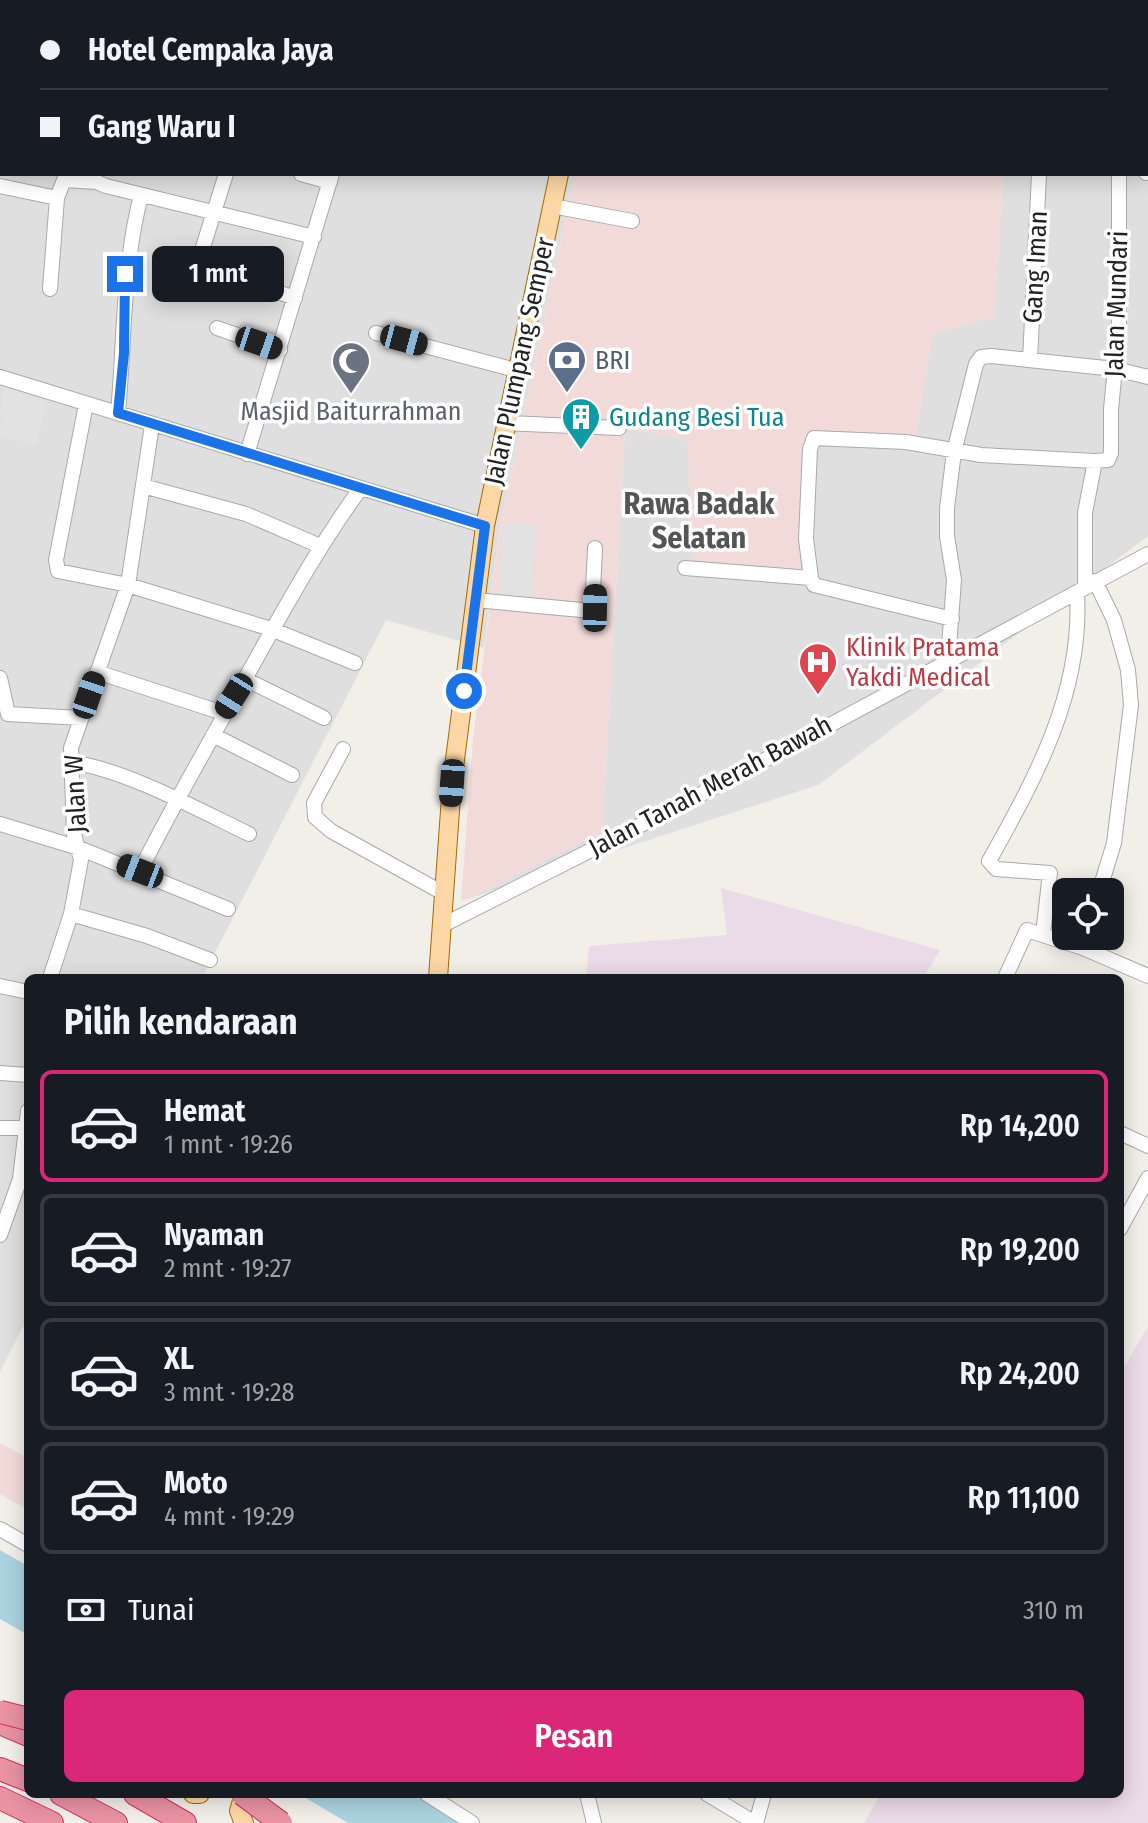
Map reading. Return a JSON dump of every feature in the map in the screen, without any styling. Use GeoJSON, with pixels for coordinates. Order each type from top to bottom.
{"type":"FeatureCollection","features":[{"type":"Feature","properties":{"kind":"highway"},"geometry":{"type":"LineString","coordinates":[[0,1709],[24,1718]]}},
{"type":"Feature","properties":{"kind":"highway"},"geometry":{"type":"LineString","coordinates":[[0,1723],[24,1733]]}},
{"type":"Feature","properties":{"kind":"highway"},"geometry":{"type":"LineString","coordinates":[[0,1739],[24,1748]]}},
{"type":"Feature","properties":{"kind":"highway"},"geometry":{"type":"LineString","coordinates":[[0,1769],[24,1778]]}},
{"type":"Feature","properties":{"kind":"highway"},"geometry":{"type":"LineString","coordinates":[[0,1798],[52,1823]]}},
{"type":"Feature","properties":{"kind":"highway"},"geometry":{"type":"LineString","coordinates":[[69,1798],[116,1823]]}},
{"type":"Feature","properties":{"kind":"highway"},"geometry":{"type":"LineString","coordinates":[[142,1798],[180,1821]]}},
{"type":"Feature","properties":{"kind":"highway"},"geometry":{"type":"LineString","coordinates":[[248,1798],[281,1823]]}},
{"type":"Feature","properties":{"kind":"main road","name":"Jalan Plumpang Semper"},"geometry":{"type":"LineString","coordinates":[[438,974],[443,893],[485,526],[559,176]]}},
{"type":"Feature","properties":{"kind":"main road"},"geometry":{"type":"LineString","coordinates":[[242,1798],[239,1811],[244,1823]]}},
{"type":"Feature","properties":{"kind":"street"},"geometry":{"type":"LineString","coordinates":[[203,247],[225,176]]}},
{"type":"Feature","properties":{"kind":"street","name":"Gang Iman"},"geometry":{"type":"LineString","coordinates":[[1030,360],[1039,176]]}},
{"type":"Feature","properties":{"kind":"street","name":"Jalan Mundari"},"geometry":{"type":"LineString","coordinates":[[1095,461],[1111,458],[1119,176]]}},
{"type":"Feature","properties":{"kind":"street"},"geometry":{"type":"LineString","coordinates":[[50,289],[57,198],[64,180],[94,177],[141,195],[314,237]]}},
{"type":"Feature","properties":{"kind":"street"},"geometry":{"type":"LineString","coordinates":[[247,454],[331,178]]}},
{"type":"Feature","properties":{"kind":"street"},"geometry":{"type":"LineString","coordinates":[[0,186],[57,198]]}},
{"type":"Feature","properties":{"kind":"street"},"geometry":{"type":"LineString","coordinates":[[118,413],[124,353],[125,274],[141,195]]}},
{"type":"Feature","properties":{"kind":"street"},"geometry":{"type":"LineString","coordinates":[[552,206],[632,221]]}},
{"type":"Feature","properties":{"kind":"street"},"geometry":{"type":"LineString","coordinates":[[216,271],[295,298]]}},
{"type":"Feature","properties":{"kind":"street"},"geometry":{"type":"LineString","coordinates":[[217,328],[280,350]]}},
{"type":"Feature","properties":{"kind":"street"},"geometry":{"type":"LineString","coordinates":[[376,333],[516,370]]}},
{"type":"Feature","properties":{"kind":"street"},"geometry":{"type":"LineString","coordinates":[[948,660],[954,580],[947,522],[954,452],[965,397],[981,357],[1115,369],[1148,377]]}},
{"type":"Feature","properties":{"kind":"street"},"geometry":{"type":"LineString","coordinates":[[0,377],[485,526]]}},
{"type":"Feature","properties":{"kind":"street"},"geometry":{"type":"LineString","coordinates":[[86,404],[54,567],[64,572],[128,585],[271,629],[355,663]]}},
{"type":"Feature","properties":{"kind":"street"},"geometry":{"type":"LineString","coordinates":[[505,423],[619,428]]}},
{"type":"Feature","properties":{"kind":"street","name":"Jalan W"},"geometry":{"type":"LineString","coordinates":[[51,974],[71,914],[81,860],[74,834],[71,748],[128,585],[152,425]]}},
{"type":"Feature","properties":{"kind":"street"},"geometry":{"type":"LineString","coordinates":[[952,619],[814,585],[806,539],[810,449],[814,438],[906,442],[954,452],[1095,461],[1085,513],[1085,587],[1076,659],[1055,729],[1025,796],[989,861],[996,869],[1050,873],[1043,934]]}},
{"type":"Feature","properties":{"kind":"street"},"geometry":{"type":"LineString","coordinates":[[143,486],[246,514],[320,546]]}},
{"type":"Feature","properties":{"kind":"street"},"geometry":{"type":"LineString","coordinates":[[140,871],[176,799],[271,629],[320,546],[361,488]]}},
{"type":"Feature","properties":{"kind":"street"},"geometry":{"type":"LineString","coordinates":[[475,600],[592,611],[595,548]]}},
{"type":"Feature","properties":{"kind":"street","name":"Jalan Tanah Merah Bawah"},"geometry":{"type":"LineString","coordinates":[[441,926],[696,797],[1148,554]]}},
{"type":"Feature","properties":{"kind":"street"},"geometry":{"type":"LineString","coordinates":[[685,568],[811,578]]}},
{"type":"Feature","properties":{"kind":"street"},"geometry":{"type":"LineString","coordinates":[[1085,587],[1114,620],[1128,670],[1131,705],[1114,843],[1103,878]]}},
{"type":"Feature","properties":{"kind":"street"},"geometry":{"type":"LineString","coordinates":[[97,672],[223,713]]}},
{"type":"Feature","properties":{"kind":"street"},"geometry":{"type":"LineString","coordinates":[[0,678],[8,714],[81,718]]}},
{"type":"Feature","properties":{"kind":"street"},"geometry":{"type":"LineString","coordinates":[[245,679],[324,718]]}},
{"type":"Feature","properties":{"kind":"street"},"geometry":{"type":"LineString","coordinates":[[213,735],[292,775]]}},
{"type":"Feature","properties":{"kind":"street"},"geometry":{"type":"LineString","coordinates":[[343,749],[314,803],[315,817],[331,831],[443,893]]}},
{"type":"Feature","properties":{"kind":"street"},"geometry":{"type":"LineString","coordinates":[[73,763],[94,767],[176,799],[249,834]]}},
{"type":"Feature","properties":{"kind":"street"},"geometry":{"type":"LineString","coordinates":[[0,824],[79,848],[228,909]]}},
{"type":"Feature","properties":{"kind":"street"},"geometry":{"type":"LineString","coordinates":[[71,914],[147,936],[210,960]]}},
{"type":"Feature","properties":{"kind":"street"},"geometry":{"type":"LineString","coordinates":[[1007,974],[1024,932],[1052,937]]}},
{"type":"Feature","properties":{"kind":"street"},"geometry":{"type":"LineString","coordinates":[[1100,950],[1148,976]]}},
{"type":"Feature","properties":{"kind":"street"},"geometry":{"type":"LineString","coordinates":[[0,986],[24,991]]}},
{"type":"Feature","properties":{"kind":"street"},"geometry":{"type":"LineString","coordinates":[[0,1073],[24,1075]]}},
{"type":"Feature","properties":{"kind":"street"},"geometry":{"type":"LineString","coordinates":[[0,1128],[24,1126]]}},
{"type":"Feature","properties":{"kind":"street"},"geometry":{"type":"LineString","coordinates":[[1124,1135],[1148,1146]]}},
{"type":"Feature","properties":{"kind":"street"},"geometry":{"type":"LineString","coordinates":[[0,1235],[20,1179],[24,1152]]}},
{"type":"Feature","properties":{"kind":"street"},"geometry":{"type":"LineString","coordinates":[[1124,1222],[1148,1178]]}},
{"type":"Feature","properties":{"kind":"street"},"geometry":{"type":"LineString","coordinates":[[0,1529],[24,1543]]}},
{"type":"Feature","properties":{"kind":"street"},"geometry":{"type":"LineString","coordinates":[[433,1798],[472,1823]]}},
{"type":"Feature","properties":{"kind":"street"},"geometry":{"type":"LineString","coordinates":[[588,1798],[594,1823]]}},
{"type":"Feature","properties":{"kind":"street"},"geometry":{"type":"LineString","coordinates":[[716,1798],[756,1823],[763,1798]]}},
{"type":"Feature","properties":{"kind":"shaded area"},"geometry":{"type":"Polygon","coordinates":[[[0,176],[575,176],[501,520],[484,648],[386,620],[204,974],[24,974],[24,1325],[0,1372],[0,176]]]}},
{"type":"Feature","properties":{"kind":"shaded area"},"geometry":{"type":"Polygon","coordinates":[[[575,176],[1003,176],[994,317],[932,334],[914,446],[813,429],[810,571],[693,562],[687,440],[625,427],[602,831],[461,901],[473,739],[501,521],[575,176]]]}},
{"type":"Feature","properties":{"kind":"shaded area"},"geometry":{"type":"Polygon","coordinates":[[[1003,176],[1148,176],[1148,536],[818,785],[461,901],[602,831],[625,427],[687,440],[813,429],[914,446],[932,334],[994,317],[1003,176]]]}},
{"type":"Feature","properties":{"kind":"shaded area"},"geometry":{"type":"Polygon","coordinates":[[[2,388],[47,402],[36,445],[0,436],[2,388]]]}},
{"type":"Feature","properties":{"kind":"shaded area"},"geometry":{"type":"Polygon","coordinates":[[[503,523],[537,525],[532,603],[498,600],[503,523]]]}},
{"type":"Feature","properties":{"kind":"shaded area"},"geometry":{"type":"Polygon","coordinates":[[[721,888],[940,950],[925,974],[586,974],[589,946],[727,935],[721,888]]]}},
{"type":"Feature","properties":{"kind":"shaded area"},"geometry":{"type":"Polygon","coordinates":[[[1148,1326],[1148,1823],[864,1823],[879,1798],[1124,1798],[1124,1368],[1148,1326]]]}},
{"type":"Feature","properties":{"kind":"shaded area"},"geometry":{"type":"Polygon","coordinates":[[[0,1443],[24,1456],[24,1508],[0,1494],[0,1443]]]}},
{"type":"Feature","properties":{"kind":"water"},"geometry":{"type":"Polygon","coordinates":[[[0,1550],[24,1564],[24,1633],[0,1619],[0,1550]]]}},
{"type":"Feature","properties":{"kind":"water"},"geometry":{"type":"Polygon","coordinates":[[[306,1798],[425,1798],[467,1823],[348,1823],[306,1798]]]}},
{"type":"Feature","properties":{"kind":"place","name":"BRI"},"geometry":{"type":"Point","coordinates":[567,394]}},
{"type":"Feature","properties":{"kind":"place","name":"Masjid Baiturrahman"},"geometry":{"type":"Point","coordinates":[351,395]}},
{"type":"Feature","properties":{"kind":"place","name":"Gudang Besi Tua"},"geometry":{"type":"Point","coordinates":[581,451]}},
{"type":"Feature","properties":{"kind":"place","name":"Klinik Pratama Yakdi Medical"},"geometry":{"type":"Point","coordinates":[818,696]}},
{"type":"Feature","properties":{"kind":"district","name":"Rawa Badak Selatan"},"geometry":{"type":"Point","coordinates":[699,521]}},
{"type":"Feature","properties":{"kind":"route"},"geometry":{"type":"LineString","coordinates":[[125,274],[124,353],[118,413],[485,526],[464,691]]}}]}
